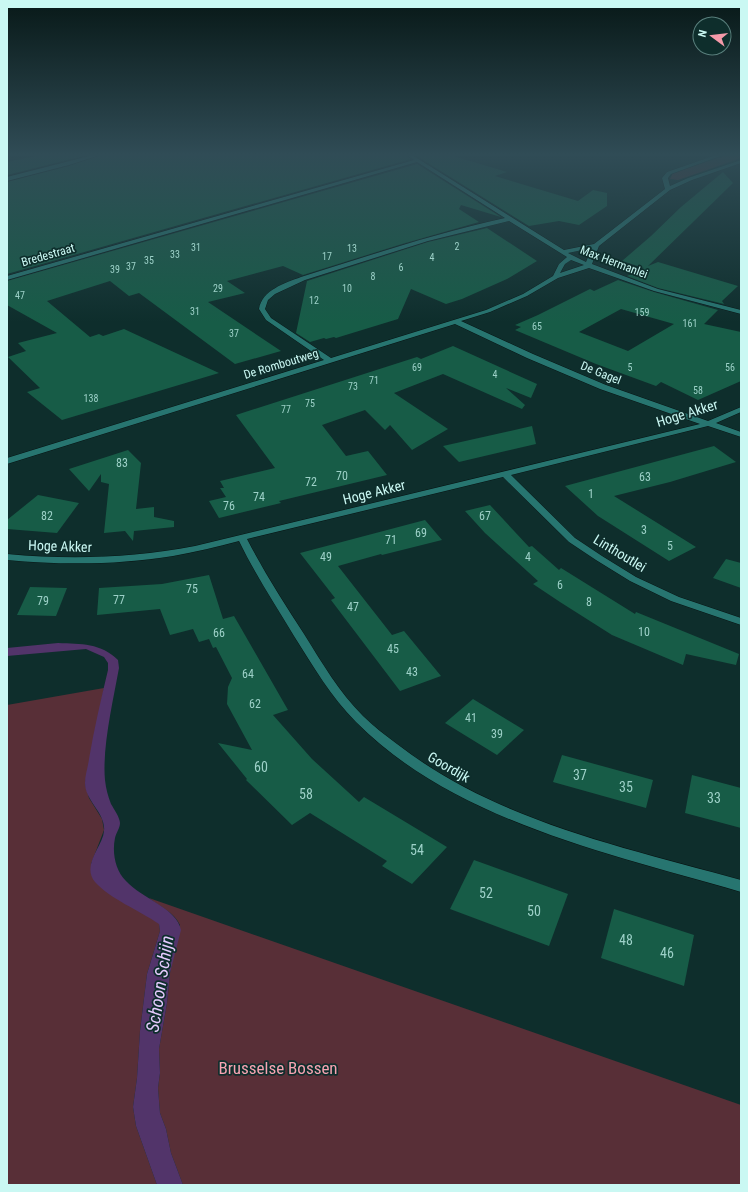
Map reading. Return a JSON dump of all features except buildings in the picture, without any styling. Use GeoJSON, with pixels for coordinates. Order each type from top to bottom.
{"type":"FeatureCollection","features":[{"type":"Feature","properties":{"kind":"street","name":"Bredestraat"},"geometry":{"type":"LineString","coordinates":[[7,278],[243,211]]}},
{"type":"Feature","properties":{"kind":"street","name":"Max Hermanlei"},"geometry":{"type":"LineString","coordinates":[[497,211],[571,258],[588,266],[656,290],[741,312]]}},
{"type":"Feature","properties":{"kind":"street"},"geometry":{"type":"LineString","coordinates":[[562,252],[596,245],[640,211]]}},
{"type":"Feature","properties":{"kind":"street"},"geometry":{"type":"LineString","coordinates":[[331,361],[268,319],[262,309],[263,302],[267,297],[285,286],[400,248],[473,226],[510,219]]}},
{"type":"Feature","properties":{"kind":"street"},"geometry":{"type":"LineString","coordinates":[[588,266],[596,245]]}},
{"type":"Feature","properties":{"kind":"street"},"geometry":{"type":"LineString","coordinates":[[556,277],[563,262],[571,258]]}},
{"type":"Feature","properties":{"kind":"street","name":"De Romboutweg"},"geometry":{"type":"LineString","coordinates":[[7,461],[457,322],[508,303],[556,277],[588,266]]}},
{"type":"Feature","properties":{"kind":"street","name":"De Gagel"},"geometry":{"type":"LineString","coordinates":[[457,322],[530,356],[603,387],[741,435]]}},
{"type":"Feature","properties":{"kind":"street","name":"Hoge Akker"},"geometry":{"type":"LineString","coordinates":[[7,557],[41,561],[76,562],[172,554],[242,539],[506,475],[708,424],[741,409]]}},
{"type":"Feature","properties":{"kind":"street","name":"Linthoutlei"},"geometry":{"type":"LineString","coordinates":[[506,475],[572,540],[599,558],[633,579],[675,599],[741,622]]}},
{"type":"Feature","properties":{"kind":"street","name":"Goordijk"},"geometry":{"type":"LineString","coordinates":[[242,539],[257,568],[317,665],[340,698],[369,729],[401,755],[447,785],[498,810],[546,829],[741,886]]}},
{"type":"Feature","properties":{"kind":"green space"},"geometry":{"type":"Polygon","coordinates":[[[104,688],[85,784],[89,798],[102,819],[104,830],[91,864],[91,874],[159,923],[160,931],[147,974],[133,1107],[136,1126],[157,1185],[7,1185],[7,705],[104,688]]]}},
{"type":"Feature","properties":{"kind":"green space","name":"Brusselse Bossen"},"geometry":{"type":"Polygon","coordinates":[[[149,898],[741,1105],[741,1185],[183,1185],[171,1153],[166,1129],[160,1113],[158,1088],[160,1073],[159,1049],[167,1003],[170,973],[180,925],[170,913],[149,898]]]}},
{"type":"Feature","properties":{"kind":"water","name":"Schoon Schijn"},"geometry":{"type":"Polygon","coordinates":[[[58,643],[83,644],[98,647],[105,650],[118,660],[119,668],[109,724],[104,767],[108,795],[120,821],[114,843],[115,861],[122,877],[140,893],[173,915],[181,930],[170,973],[167,1003],[159,1049],[160,1073],[158,1088],[160,1113],[166,1129],[171,1153],[183,1185],[157,1185],[136,1126],[133,1107],[147,974],[160,931],[159,924],[109,894],[95,882],[91,876],[91,862],[103,837],[104,825],[102,818],[88,796],[85,780],[95,725],[108,670],[108,663],[104,657],[86,649],[7,656],[7,648],[58,643]]]}}]}
